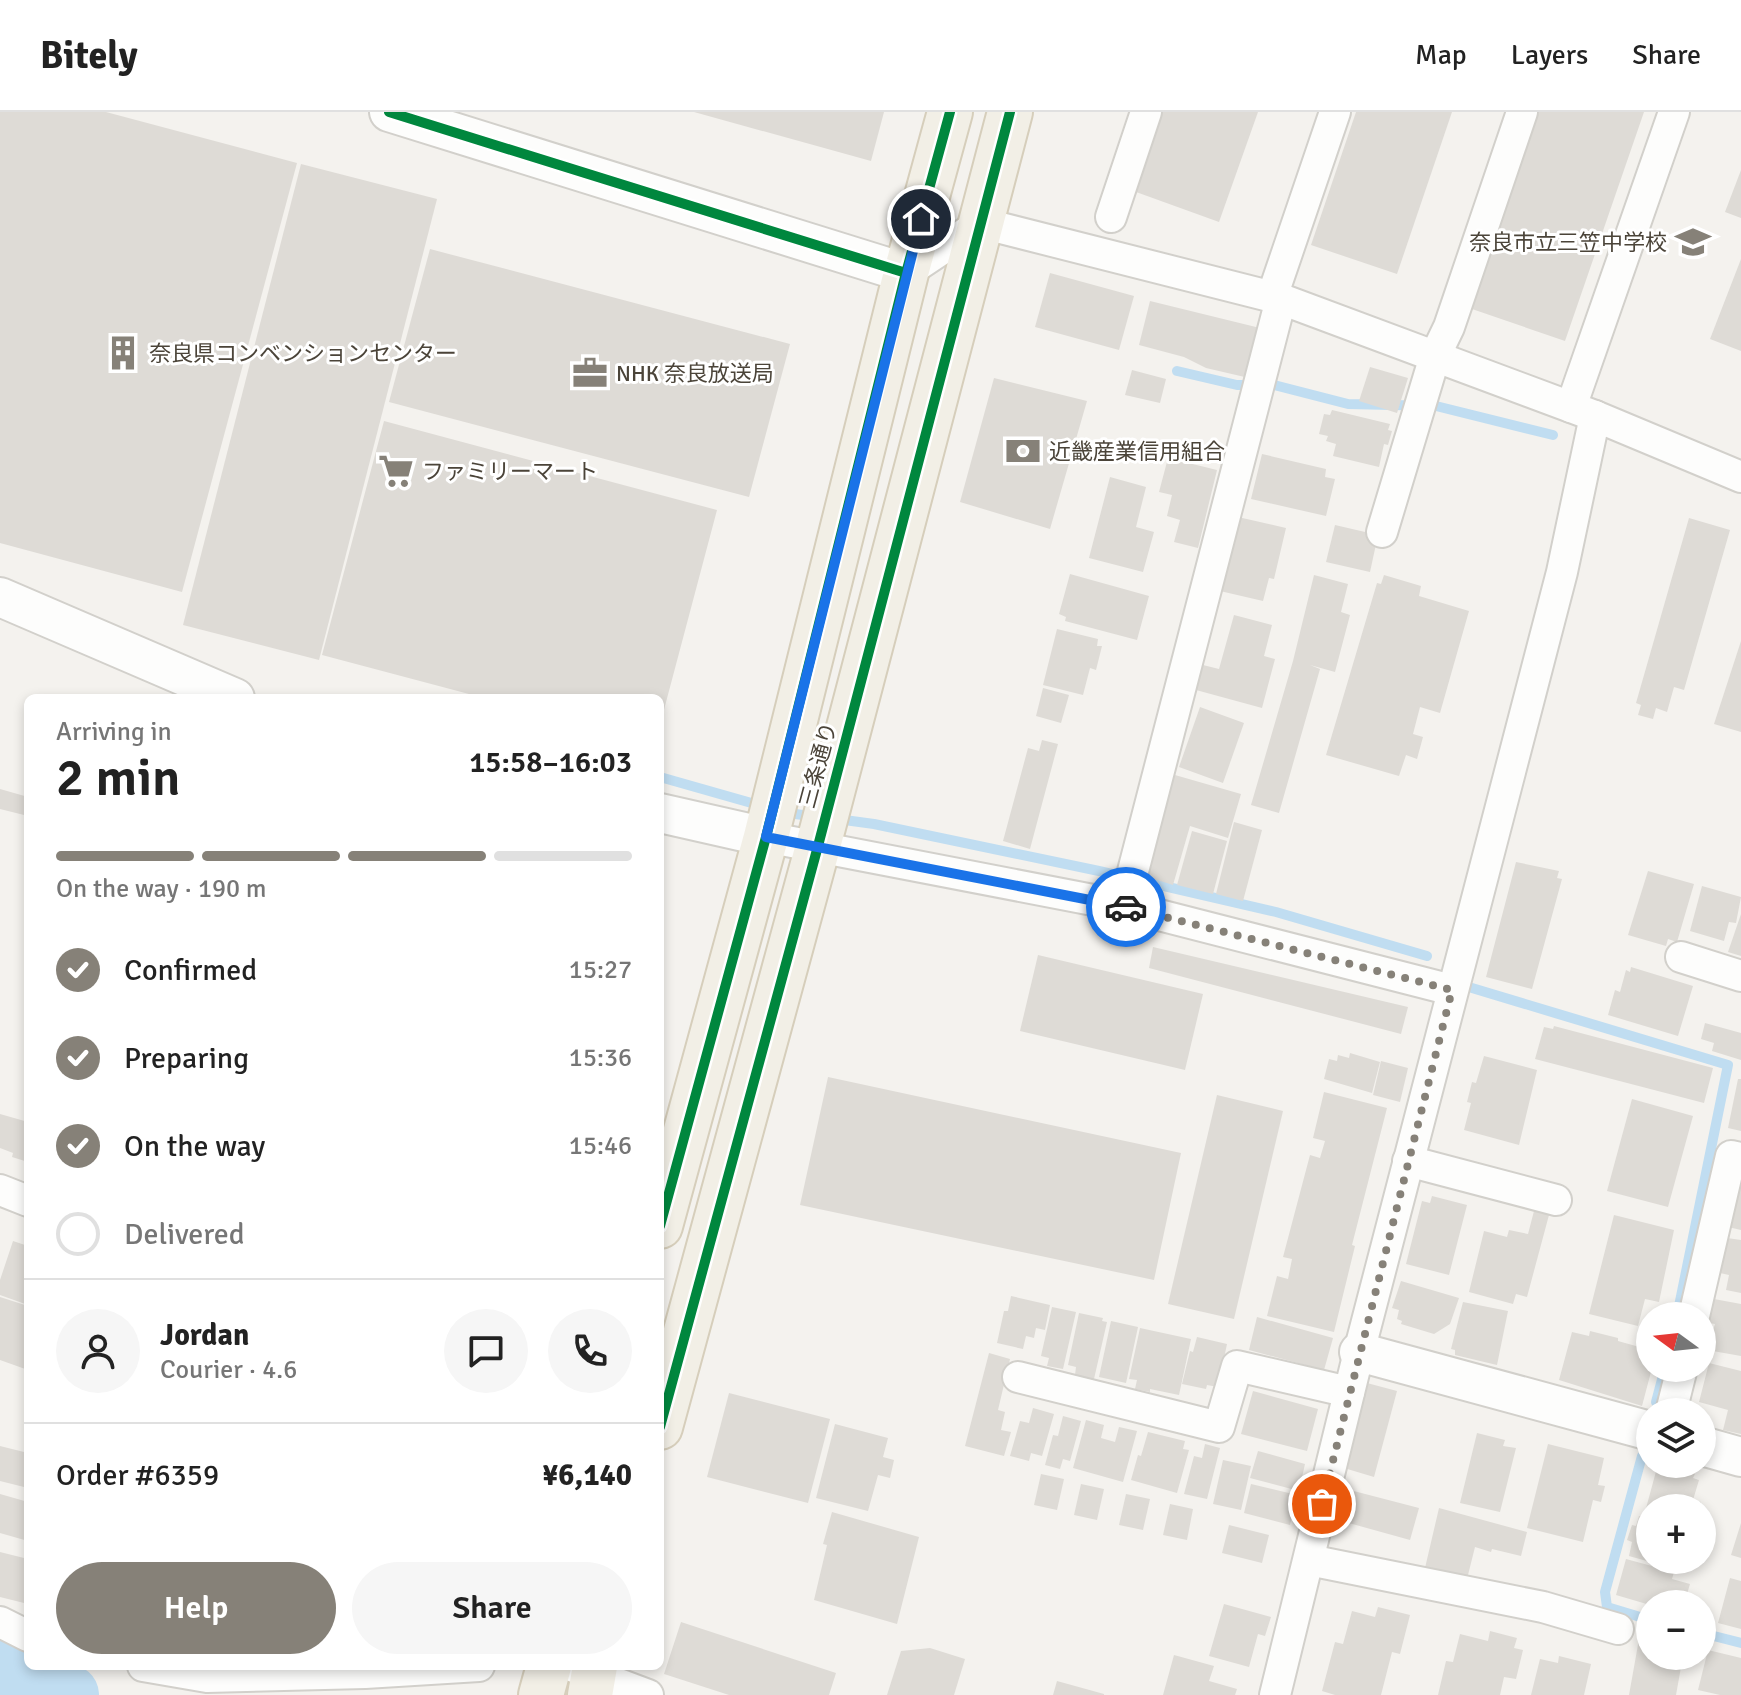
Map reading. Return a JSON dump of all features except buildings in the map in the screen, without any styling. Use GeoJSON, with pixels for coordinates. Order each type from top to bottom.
{"type":"FeatureCollection","features":[{"type":"Feature","properties":{"kind":"main road","name":"三条通り"},"geometry":{"type":"LineString","coordinates":[[664,1211],[766,837],[906,273],[950,112]]}},
{"type":"Feature","properties":{"kind":"main road","name":"三条通り"},"geometry":{"type":"LineString","coordinates":[[664,1412],[818,846],[1010,112]]}},
{"type":"Feature","properties":{"kind":"street"},"geometry":{"type":"LineString","coordinates":[[389,112],[906,273],[981,223],[1277,298],[1583,411],[1741,477]]}},
{"type":"Feature","properties":{"kind":"street"},"geometry":{"type":"LineString","coordinates":[[1111,217],[1146,112]]}},
{"type":"Feature","properties":{"kind":"street"},"geometry":{"type":"LineString","coordinates":[[1124,906],[1277,298],[1335,112]]}},
{"type":"Feature","properties":{"kind":"street"},"geometry":{"type":"LineString","coordinates":[[1382,532],[1435,356],[1449,327],[1522,112]]}},
{"type":"Feature","properties":{"kind":"street"},"geometry":{"type":"LineString","coordinates":[[1275,1695],[1359,1352],[1562,572],[1583,411],[1674,112]]}},
{"type":"Feature","properties":{"kind":"street"},"geometry":{"type":"LineString","coordinates":[[0,597],[226,694]]}},
{"type":"Feature","properties":{"kind":"street"},"geometry":{"type":"LineString","coordinates":[[664,814],[766,837],[1124,906],[1452,990]]}},
{"type":"Feature","properties":{"kind":"street"},"geometry":{"type":"LineString","coordinates":[[1681,957],[1741,976]]}},
{"type":"Feature","properties":{"kind":"street"},"geometry":{"type":"LineString","coordinates":[[1697,1302],[1731,1156],[1741,1158]]}},
{"type":"Feature","properties":{"kind":"street"},"geometry":{"type":"LineString","coordinates":[[1408,1161],[1556,1200]]}},
{"type":"Feature","properties":{"kind":"street"},"geometry":{"type":"LineString","coordinates":[[1359,1352],[1636,1427]]}},
{"type":"Feature","properties":{"kind":"street"},"geometry":{"type":"LineString","coordinates":[[1018,1377],[1219,1427],[1237,1366],[1349,1392]]}},
{"type":"Feature","properties":{"kind":"street"},"geometry":{"type":"LineString","coordinates":[[1716,1450],[1741,1457]]}},
{"type":"Feature","properties":{"kind":"street"},"geometry":{"type":"LineString","coordinates":[[1309,1560],[1543,1607],[1618,1629]]}},
{"type":"Feature","properties":{"kind":"street"},"geometry":{"type":"LineString","coordinates":[[0,1622],[24,1634]]}},
{"type":"Feature","properties":{"kind":"street"},"geometry":{"type":"LineString","coordinates":[[166,1670],[207,1677],[414,1670]]}},
{"type":"Feature","properties":{"kind":"street"},"geometry":{"type":"LineString","coordinates":[[572,1680],[648,1695]]}},
{"type":"Feature","properties":{"kind":"waterway"},"geometry":{"type":"LineString","coordinates":[[1177,371],[1237,385],[1274,385],[1348,404],[1436,406],[1553,435]]}},
{"type":"Feature","properties":{"kind":"waterway"},"geometry":{"type":"LineString","coordinates":[[664,778],[762,806]]}},
{"type":"Feature","properties":{"kind":"waterway"},"geometry":{"type":"LineString","coordinates":[[781,812],[817,817]]}},
{"type":"Feature","properties":{"kind":"waterway"},"geometry":{"type":"LineString","coordinates":[[837,819],[1099,871],[1276,912],[1427,956]]}},
{"type":"Feature","properties":{"kind":"waterway"},"geometry":{"type":"LineString","coordinates":[[1472,988],[1728,1065],[1680,1302]]}},
{"type":"Feature","properties":{"kind":"waterway"},"geometry":{"type":"LineString","coordinates":[[1657,1398],[1661,1382]]}},
{"type":"Feature","properties":{"kind":"waterway"},"geometry":{"type":"LineString","coordinates":[[1636,1478],[1605,1592],[1607,1607],[1636,1616]]}},
{"type":"Feature","properties":{"kind":"waterway"},"geometry":{"type":"LineString","coordinates":[[1716,1637],[1741,1643]]}},
{"type":"Feature","properties":{"kind":"waterway"},"geometry":{"type":"LineString","coordinates":[[0,1667],[68,1695]]}},
{"type":"Feature","properties":{"kind":"cycle path"},"geometry":{"type":"LineString","coordinates":[[389,112],[906,273]]}},
{"type":"Feature","properties":{"kind":"cycle path"},"geometry":{"type":"LineString","coordinates":[[664,1211],[766,837],[906,273],[950,112]]}},
{"type":"Feature","properties":{"kind":"cycle path"},"geometry":{"type":"LineString","coordinates":[[664,1412],[818,846],[1010,112]]}},
{"type":"Feature","properties":{"kind":"way so far"},"geometry":{"type":"LineString","coordinates":[[1126,907],[1452,990],[1322,1504]]}},
{"type":"Feature","properties":{"kind":"place","name":"奈良市立三笠中学校"},"geometry":{"type":"Point","coordinates":[1693,242]}},
{"type":"Feature","properties":{"kind":"place","name":"奈良県コンベンションセンター"},"geometry":{"type":"Point","coordinates":[123,353]}},
{"type":"Feature","properties":{"kind":"place","name":"NHK 奈良放送局"},"geometry":{"type":"Point","coordinates":[590,373]}},
{"type":"Feature","properties":{"kind":"place","name":"近畿産業信用組合"},"geometry":{"type":"Point","coordinates":[1023,451]}},
{"type":"Feature","properties":{"kind":"place","name":"ファミリーマート"},"geometry":{"type":"Point","coordinates":[396,471]}},
{"type":"Feature","properties":{"kind":"route"},"geometry":{"type":"LineString","coordinates":[[921,219],[766,837],[1126,907]]}}]}
